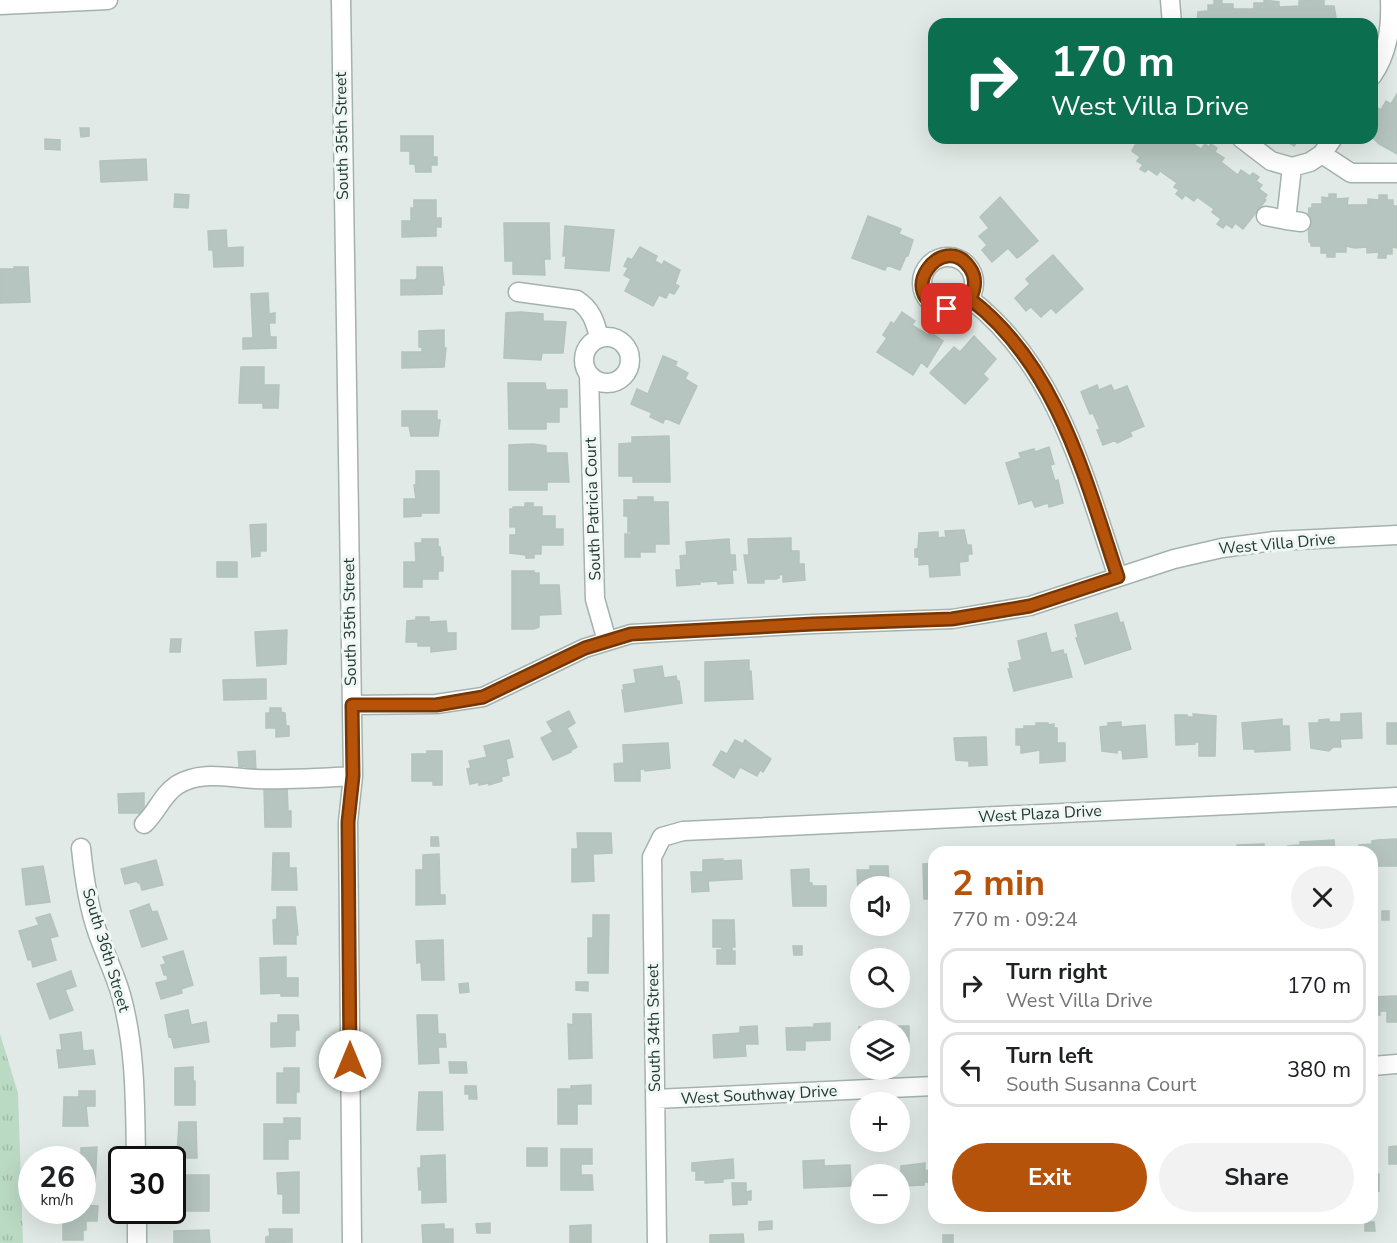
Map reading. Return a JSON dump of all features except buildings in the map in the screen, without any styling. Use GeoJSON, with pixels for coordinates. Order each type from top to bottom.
{"type":"FeatureCollection","features":[{"type":"Feature","properties":{"kind":"street"},"geometry":{"type":"LineString","coordinates":[[0,5],[108,0]]}},
{"type":"Feature","properties":{"kind":"street","name":"South 35th Street"},"geometry":{"type":"LineString","coordinates":[[341,0],[353,776],[348,822],[352,1243]]}},
{"type":"Feature","properties":{"kind":"street"},"geometry":{"type":"LineString","coordinates":[[1170,0],[1172,18]]}},
{"type":"Feature","properties":{"kind":"street"},"geometry":{"type":"LineString","coordinates":[[1378,64],[1388,43],[1390,0]]}},
{"type":"Feature","properties":{"kind":"street"},"geometry":{"type":"LineString","coordinates":[[1248,144],[1271,161],[1292,167],[1310,162],[1322,154],[1329,144]]}},
{"type":"Feature","properties":{"kind":"street"},"geometry":{"type":"LineString","coordinates":[[1322,154],[1351,173],[1397,174]]}},
{"type":"Feature","properties":{"kind":"street"},"geometry":{"type":"LineString","coordinates":[[1266,216],[1294,221],[1292,167]]}},
{"type":"Feature","properties":{"kind":"street"},"geometry":{"type":"LineString","coordinates":[[518,292],[577,300],[591,313],[599,337],[607,336],[621,341],[626,347],[630,362],[628,369],[618,380],[603,383],[589,375]]}},
{"type":"Feature","properties":{"kind":"street"},"geometry":{"type":"LineString","coordinates":[[970,299],[1010,336],[1035,368],[1073,443],[1118,577]]}},
{"type":"Feature","properties":{"kind":"street","name":"South Patricia Court"},"geometry":{"type":"LineString","coordinates":[[599,337],[587,347],[584,354],[585,369],[589,375],[595,599],[608,641]]}},
{"type":"Feature","properties":{"kind":"street","name":"West Villa Drive"},"geometry":{"type":"LineString","coordinates":[[352,705],[436,705],[483,697],[585,648],[631,634],[952,619],[1030,606],[1174,559],[1222,548],[1274,541],[1397,535]]}},
{"type":"Feature","properties":{"kind":"street"},"geometry":{"type":"LineString","coordinates":[[144,824],[163,797],[187,780],[213,776],[254,779],[353,776]]}},
{"type":"Feature","properties":{"kind":"street","name":"West Plaza Drive"},"geometry":{"type":"LineString","coordinates":[[683,831],[1397,797]]}},
{"type":"Feature","properties":{"kind":"street","name":"South 34th Street"},"geometry":{"type":"LineString","coordinates":[[657,1243],[652,857],[662,837],[683,831]]}},
{"type":"Feature","properties":{"kind":"street","name":"South 36th Street"},"geometry":{"type":"LineString","coordinates":[[81,848],[86,889],[97,932],[121,993],[132,1043],[136,1146]]}},
{"type":"Feature","properties":{"kind":"street"},"geometry":{"type":"LineString","coordinates":[[1378,1066],[1397,1065]]}},
{"type":"Feature","properties":{"kind":"street","name":"West Southway Drive"},"geometry":{"type":"LineString","coordinates":[[655,1100],[928,1086]]}},
{"type":"Feature","properties":{"kind":"street"},"geometry":{"type":"LineString","coordinates":[[136,1224],[137,1243]]}},
{"type":"Feature","properties":{"kind":"green space"},"geometry":{"type":"Polygon","coordinates":[[[0,1034],[18,1093],[18,1224],[22,1224],[23,1243],[0,1243],[0,1034]]]}},
{"type":"Feature","properties":{"kind":"route"},"geometry":{"type":"LineString","coordinates":[[350,1061],[348,822],[353,776],[352,705],[436,705],[483,697],[585,648],[631,634],[952,619],[1030,606],[1118,577],[1073,443],[1035,368],[1010,336],[970,299],[975,285],[968,265],[963,260],[949,256],[941,257],[929,265],[922,280],[922,289],[926,297],[939,308],[947,309]]}}]}
